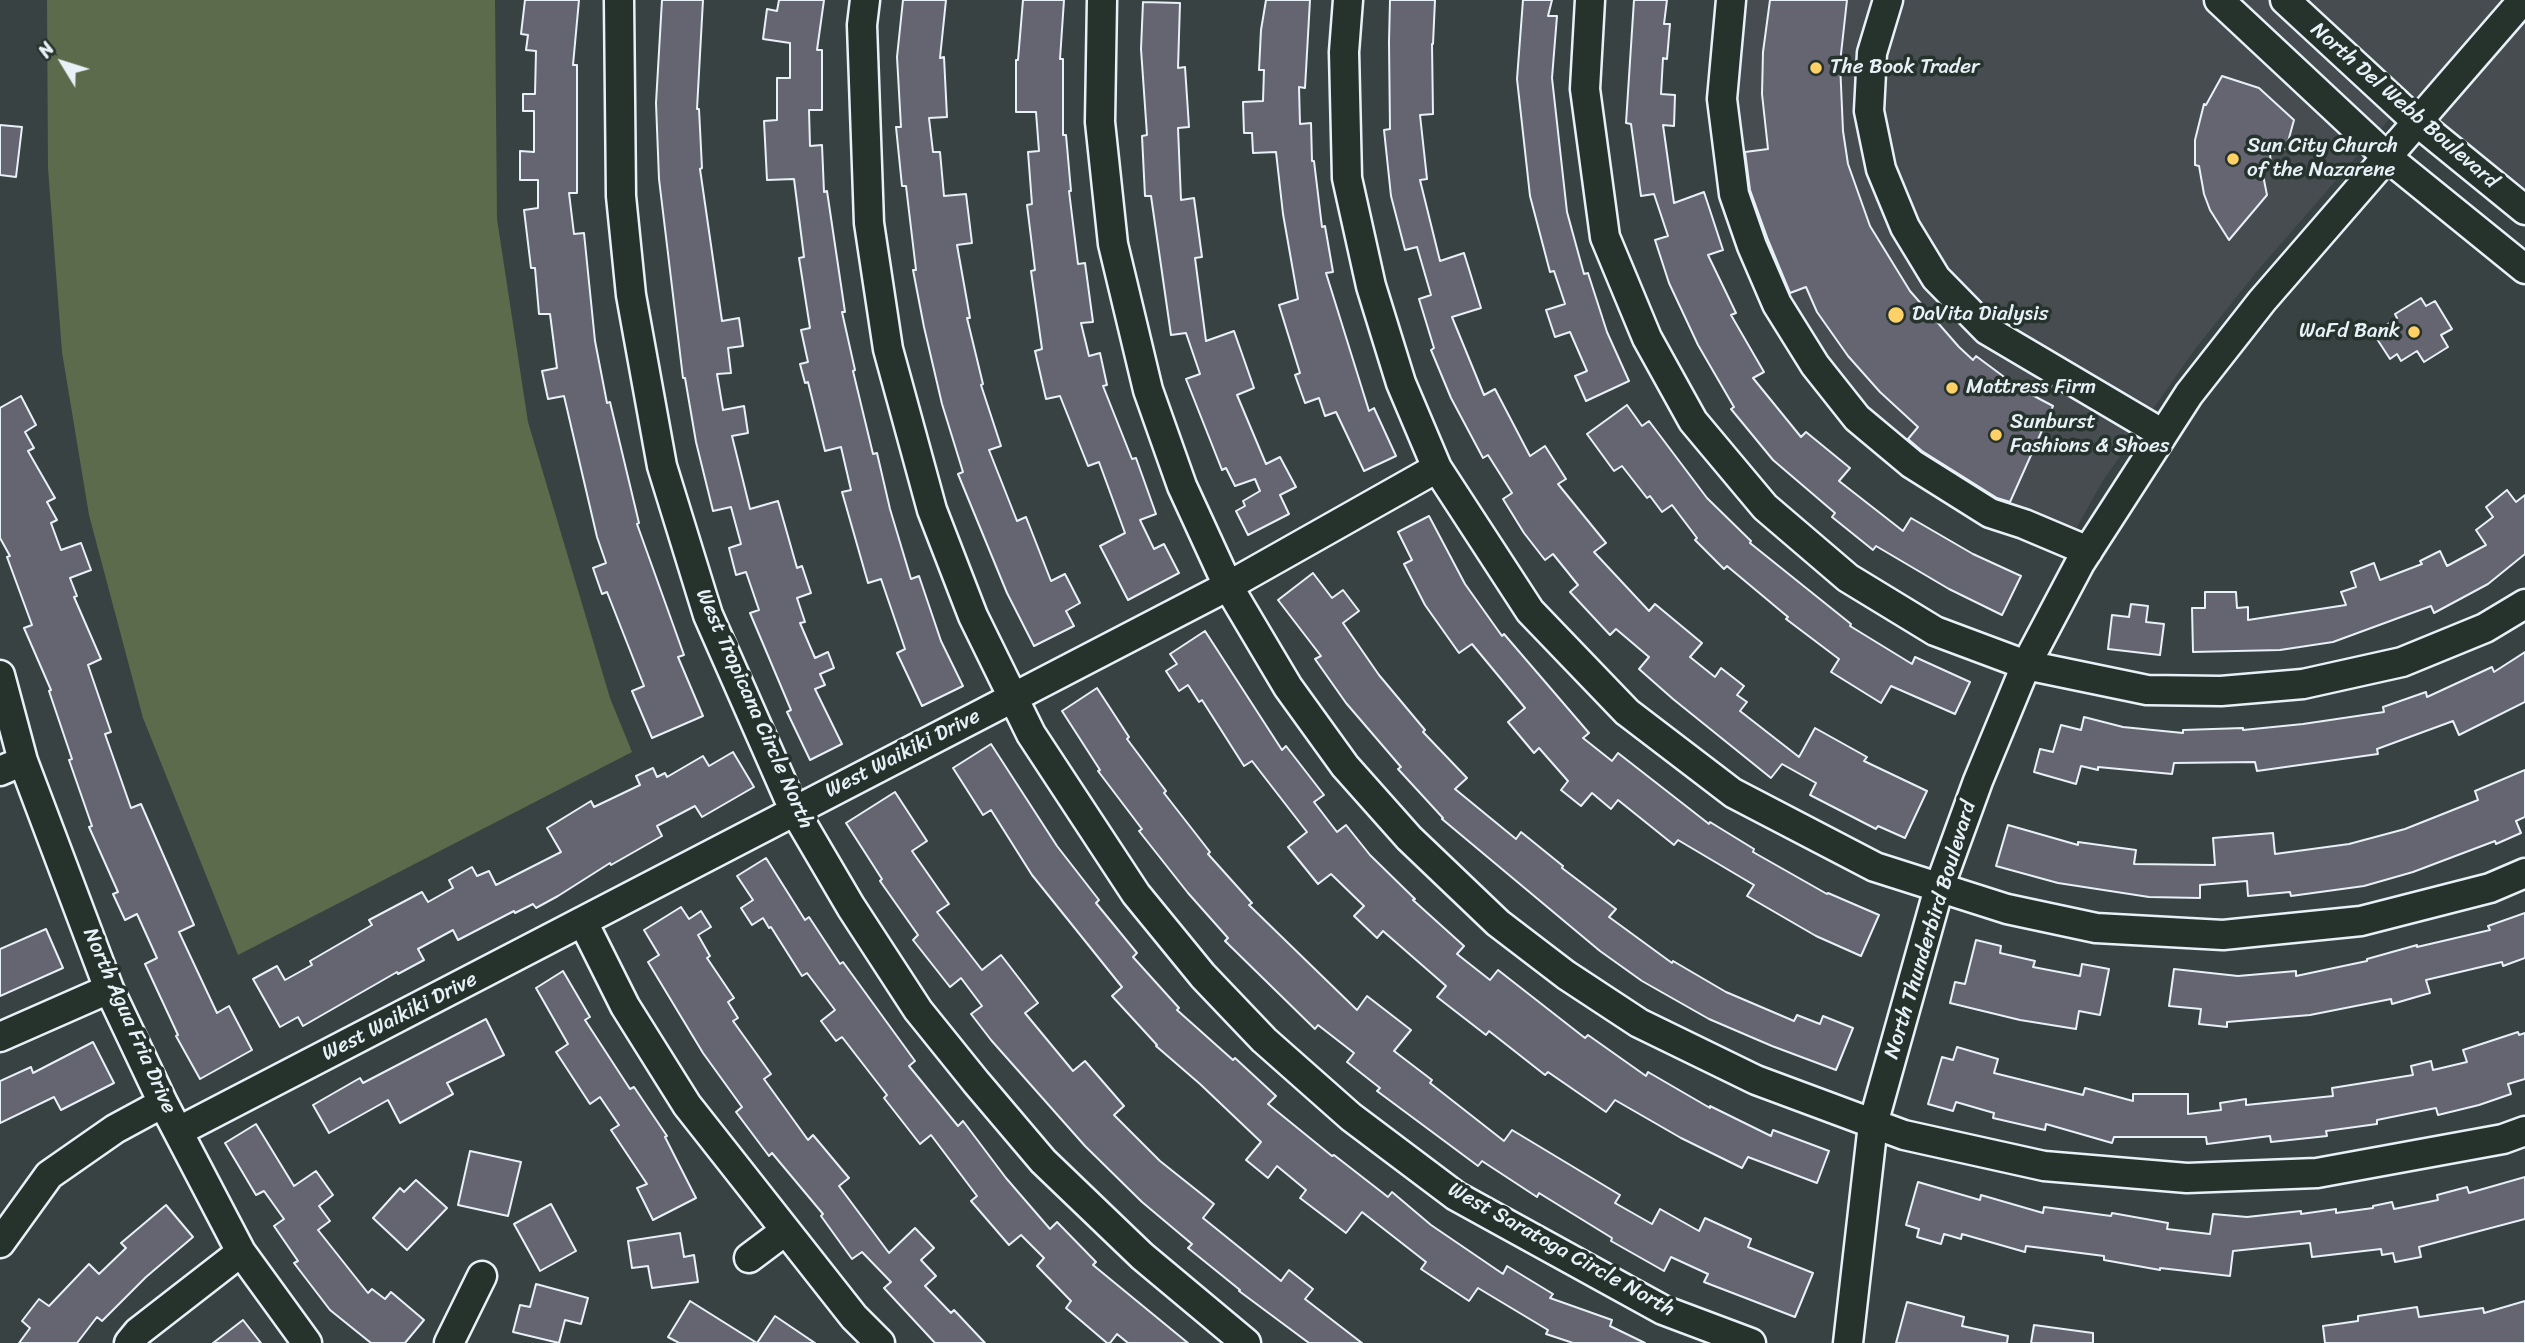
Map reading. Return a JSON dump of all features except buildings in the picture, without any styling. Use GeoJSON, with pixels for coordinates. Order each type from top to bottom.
{"type":"FeatureCollection","features":[{"type":"Feature","properties":{"kind":"street","name":"West Tropicana Circle North"},"geometry":{"type":"LineString","coordinates":[[619,0],[621,196],[631,295],[662,466],[708,615],[794,810],[851,907],[918,1010],[984,1092],[1043,1161],[1142,1256],[1247,1343]]}},
{"type":"Feature","properties":{"kind":"street","name":"West Saratoga Circle North"},"geometry":{"type":"LineString","coordinates":[[865,0],[862,25],[869,223],[888,349],[932,510],[973,616],[1031,734],[1136,894],[1203,976],[1264,1040],[1350,1117],[1456,1196],[1663,1310],[1751,1343]]}},
{"type":"Feature","properties":{"kind":"street"},"geometry":{"type":"LineString","coordinates":[[1102,0],[1100,122],[1113,244],[1148,390],[1182,486],[1227,586],[1288,687],[1345,766],[1409,838],[1498,923],[1566,975],[1639,1023],[1756,1080],[1904,1135],[2044,1166],[2187,1178],[2317,1174],[2503,1139],[2525,1131]]}},
{"type":"Feature","properties":{"kind":"street"},"geometry":{"type":"LineString","coordinates":[[1348,0],[1344,52],[1347,178],[1371,286],[1401,383],[1437,468],[1530,611],[1627,712],[1733,793],[1875,867],[2007,909],[2096,928],[2223,935],[2361,921],[2490,888],[2525,873]]}},
{"type":"Feature","properties":{"kind":"street"},"geometry":{"type":"LineString","coordinates":[[1590,0],[1585,89],[1605,237],[1647,338],[1693,421],[1765,507],[1848,578],[1935,631],[2026,666],[2147,691],[2221,691],[2303,684],[2402,662],[2485,628],[2525,604]]}},
{"type":"Feature","properties":{"kind":"street"},"geometry":{"type":"LineString","coordinates":[[1731,0],[1722,99],[1734,194],[1752,246],[1777,304],[1815,365],[1857,418],[1912,464],[1990,513],[2088,551]]}},
{"type":"Feature","properties":{"kind":"street"},"geometry":{"type":"LineString","coordinates":[[1888,0],[1872,53],[1869,111],[1881,169],[1905,228],[1936,278],[1987,330],[2163,434]]}},
{"type":"Feature","properties":{"kind":"street"},"geometry":{"type":"LineString","coordinates":[[2218,0],[2387,157],[2525,269]]}},
{"type":"Feature","properties":{"kind":"street","name":"North Del Webb Boulevard"},"geometry":{"type":"LineString","coordinates":[[2285,0],[2417,122],[2525,210]]}},
{"type":"Feature","properties":{"kind":"street","name":"North Thunderbird Boulevard"},"geometry":{"type":"LineString","coordinates":[[1848,1343],[1872,1124],[1939,888],[1978,781],[2026,666],[2088,551],[2189,394],[2262,301],[2524,0]]}},
{"type":"Feature","properties":{"kind":"street","name":"West Waikiki Drive"},"geometry":{"type":"LineString","coordinates":[[179,1131],[1227,586],[1437,468]]}},
{"type":"Feature","properties":{"kind":"street","name":"North Agua Fria Drive"},"geometry":{"type":"LineString","coordinates":[[0,675],[12,766],[109,989],[163,1103],[241,1252],[307,1343]]}},
{"type":"Feature","properties":{"kind":"street"},"geometry":{"type":"LineString","coordinates":[[583,922],[625,1006],[687,1105],[854,1317],[880,1343]]}},
{"type":"Feature","properties":{"kind":"street"},"geometry":{"type":"LineString","coordinates":[[0,1037],[109,989]]}},
{"type":"Feature","properties":{"kind":"street"},"geometry":{"type":"LineString","coordinates":[[0,1243],[49,1175],[115,1129],[163,1103]]}},
{"type":"Feature","properties":{"kind":"street"},"geometry":{"type":"LineString","coordinates":[[749,1258],[785,1231]]}},
{"type":"Feature","properties":{"kind":"street"},"geometry":{"type":"LineString","coordinates":[[129,1343],[138,1332],[241,1252]]}},
{"type":"Feature","properties":{"kind":"street"},"geometry":{"type":"LineString","coordinates":[[449,1343],[482,1276]]}},
{"type":"Feature","properties":{"kind":"shaded area"},"geometry":{"type":"Polygon","coordinates":[[[1718,0],[2525,0],[2525,188],[2411,94],[2258,270],[2195,349],[2102,482],[2064,550],[1938,490],[1785,336],[1713,82],[1713,36],[1718,0]]]}},
{"type":"Feature","properties":{"kind":"green space"},"geometry":{"type":"Polygon","coordinates":[[[47,0],[495,0],[497,219],[528,422],[610,698],[632,752],[238,955],[143,718],[89,515],[62,352],[48,168],[47,0]]]}},
{"type":"Feature","properties":{"kind":"place","name":"The Book Trader"},"geometry":{"type":"Point","coordinates":[1816,68]}},
{"type":"Feature","properties":{"kind":"place","name":"Sun City Church of the Nazarene"},"geometry":{"type":"Point","coordinates":[2233,159]}},
{"type":"Feature","properties":{"kind":"place","name":"DaVita Dialysis"},"geometry":{"type":"Point","coordinates":[1896,315]}},
{"type":"Feature","properties":{"kind":"place","name":"WaFd Bank"},"geometry":{"type":"Point","coordinates":[2414,332]}},
{"type":"Feature","properties":{"kind":"place","name":"Mattress Firm"},"geometry":{"type":"Point","coordinates":[1952,388]}},
{"type":"Feature","properties":{"kind":"place","name":"Sunburst Fashions & Shoes"},"geometry":{"type":"Point","coordinates":[1996,435]}}]}
